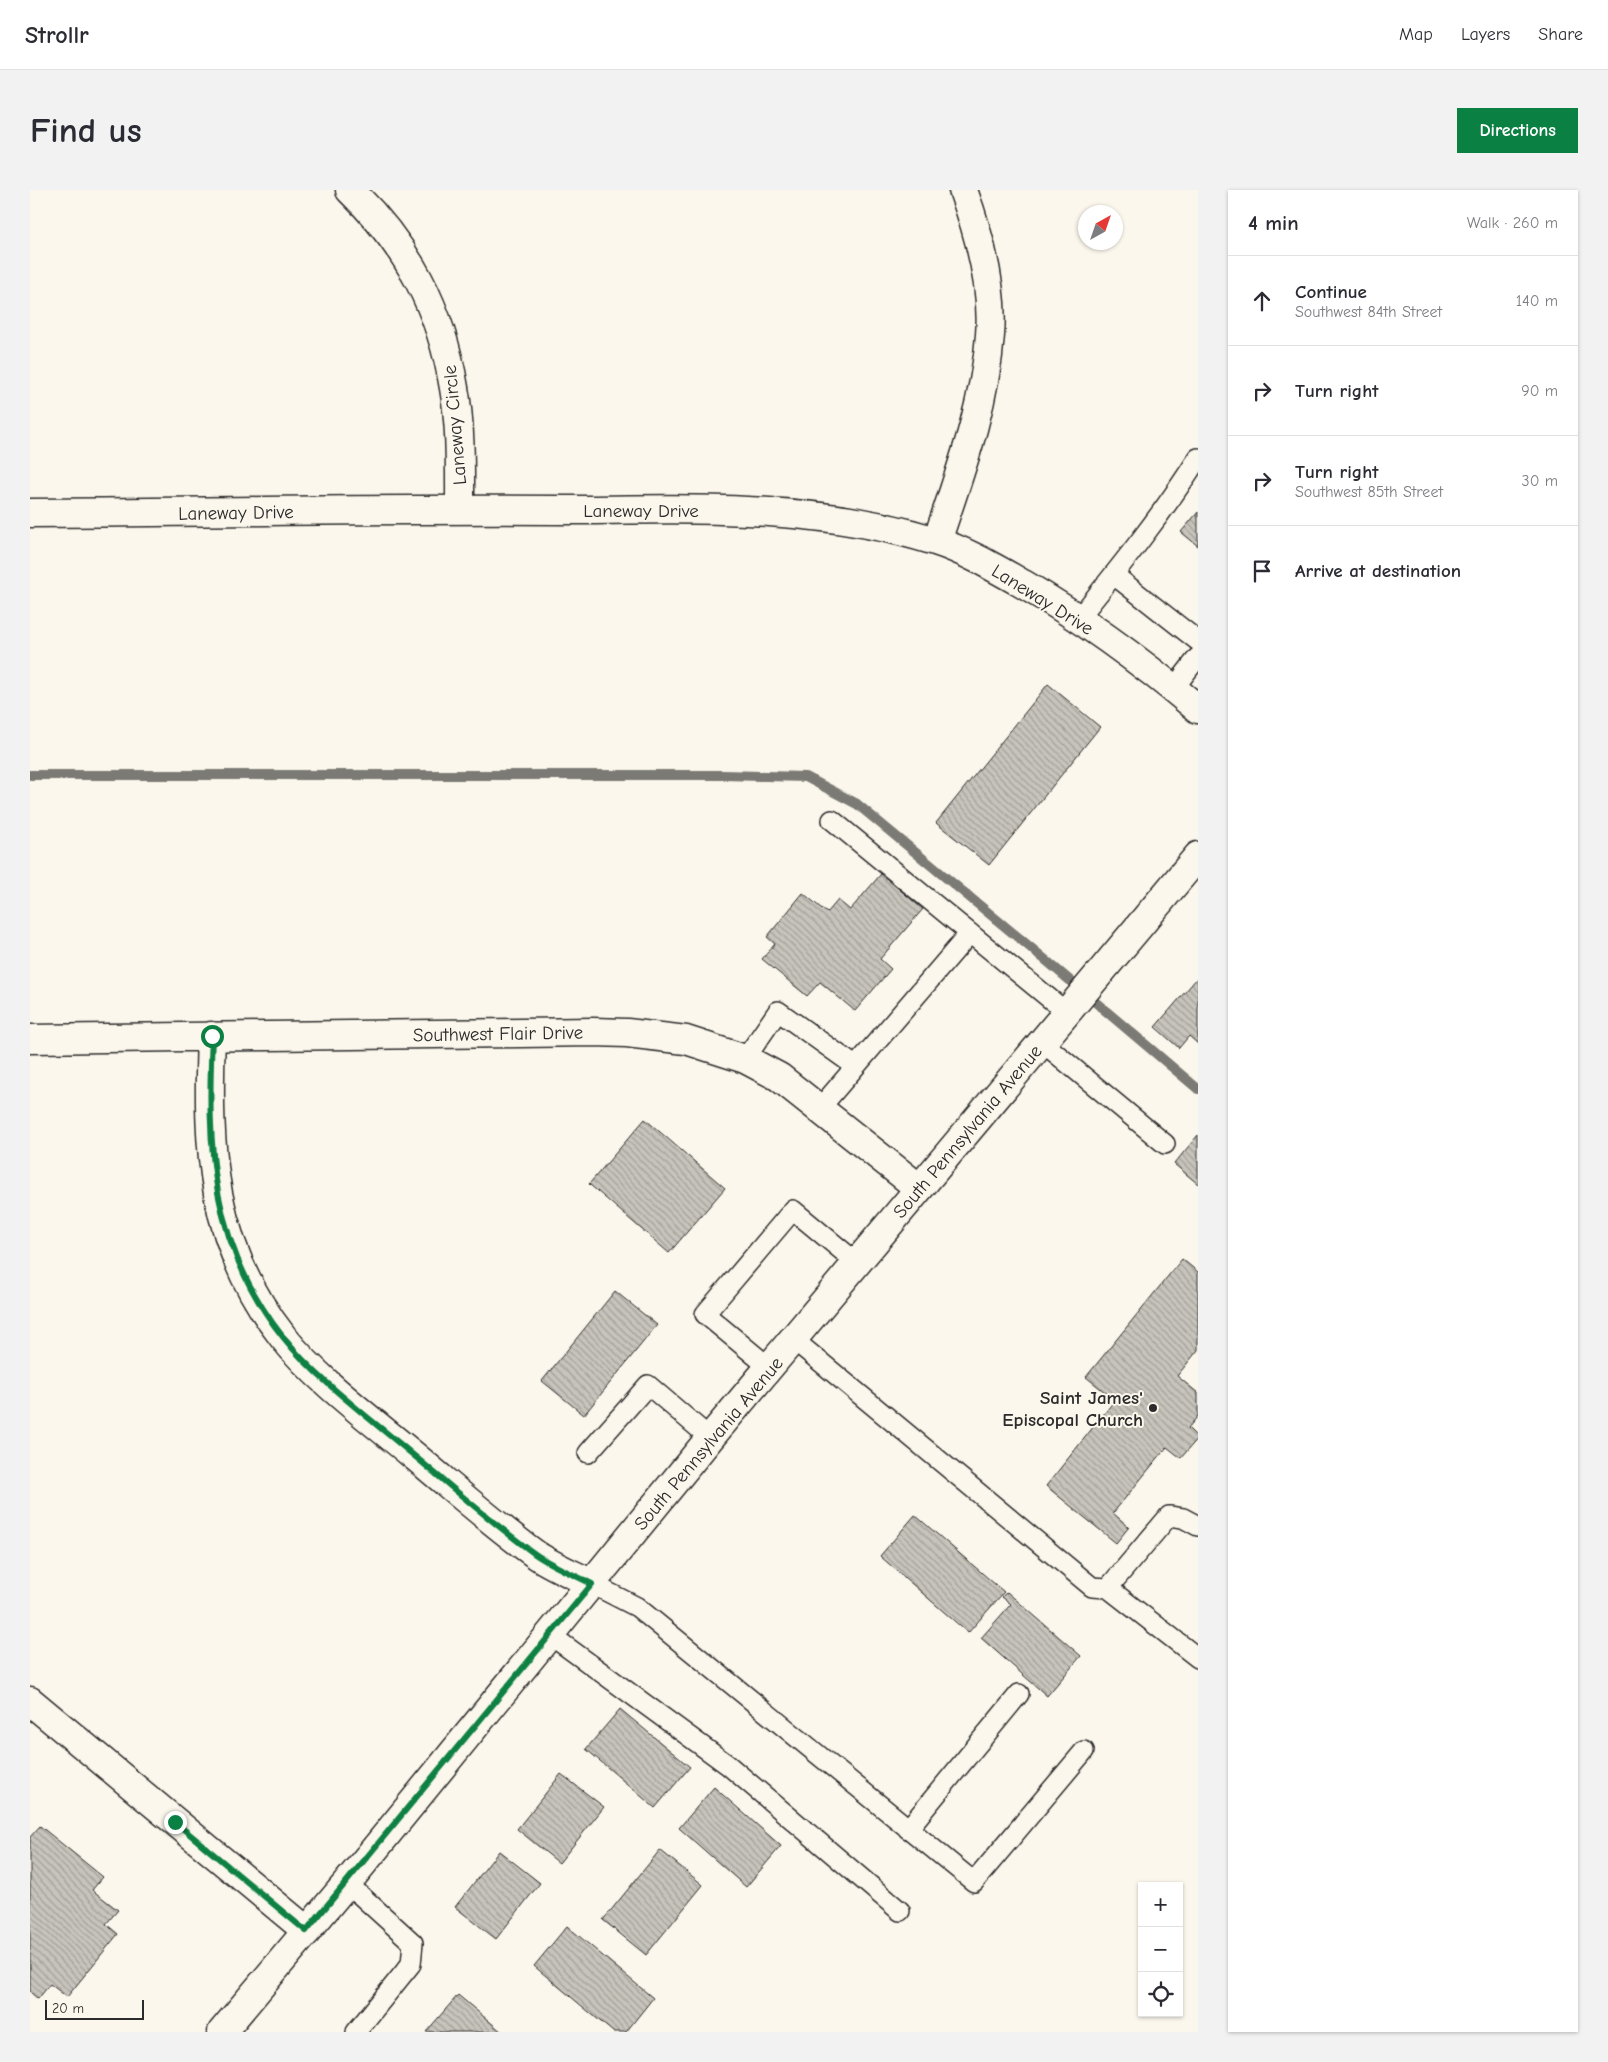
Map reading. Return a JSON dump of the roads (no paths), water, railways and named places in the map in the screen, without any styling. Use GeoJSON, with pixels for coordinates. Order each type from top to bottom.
{"type":"FeatureCollection","features":[{"type":"Feature","properties":{"kind":"street","name":"Laneway Circle"},"geometry":{"type":"LineString","coordinates":[[350,190],[392,235],[406,256],[427,298],[444,341],[455,390],[460,510]]}},
{"type":"Feature","properties":{"kind":"street"},"geometry":{"type":"LineString","coordinates":[[937,542],[965,456],[978,407],[986,372],[991,333],[982,252],[973,217],[963,190]]}},
{"type":"Feature","properties":{"kind":"street","name":"Laneway Drive"},"geometry":{"type":"LineString","coordinates":[[30,514],[460,510],[727,510],[804,515],[878,526],[937,542],[988,564],[1078,619],[1174,688],[1198,709]]}},
{"type":"Feature","properties":{"kind":"street","name":"South Pennsylvania Avenue"},"geometry":{"type":"LineString","coordinates":[[222,2032],[592,1584],[710,1438],[1198,856]]}},
{"type":"Feature","properties":{"kind":"street","name":"Southwest Flair Drive"},"geometry":{"type":"LineString","coordinates":[[30,1039],[619,1033],[686,1040],[745,1059],[779,1077],[919,1188]]}},
{"type":"Feature","properties":{"kind":"street"},"geometry":{"type":"LineString","coordinates":[[212,1036],[210,1086],[212,1152],[216,1188],[235,1255],[262,1307],[284,1338],[310,1365],[381,1428],[536,1555],[592,1584]]}},
{"type":"Feature","properties":{"kind":"street"},"geometry":{"type":"LineString","coordinates":[[30,1701],[306,1931]]}},
{"type":"Feature","properties":{"kind":"lane"},"geometry":{"type":"LineString","coordinates":[[1078,619],[1173,497],[1198,458]]}},
{"type":"Feature","properties":{"kind":"lane"},"geometry":{"type":"LineString","coordinates":[[1114,575],[1198,640]]}},
{"type":"Feature","properties":{"kind":"lane"},"geometry":{"type":"LineString","coordinates":[[1174,688],[1198,657]]}},
{"type":"Feature","properties":{"kind":"lane"},"geometry":{"type":"LineString","coordinates":[[832,820],[1066,1012]]}},
{"type":"Feature","properties":{"kind":"lane"},"geometry":{"type":"LineString","coordinates":[[820,1108],[970,933]]}},
{"type":"Feature","properties":{"kind":"lane"},"geometry":{"type":"LineString","coordinates":[[745,1059],[778,1011],[855,1066]]}},
{"type":"Feature","properties":{"kind":"lane"},"geometry":{"type":"LineString","coordinates":[[1042,1042],[1165,1144]]}},
{"type":"Feature","properties":{"kind":"lane"},"geometry":{"type":"LineString","coordinates":[[770,1368],[705,1314],[793,1210],[857,1263]]}},
{"type":"Feature","properties":{"kind":"lane"},"geometry":{"type":"LineString","coordinates":[[794,1340],[1092,1587],[1108,1588],[1198,1658]]}},
{"type":"Feature","properties":{"kind":"lane"},"geometry":{"type":"LineString","coordinates":[[588,1453],[648,1385],[710,1438]]}},
{"type":"Feature","properties":{"kind":"lane"},"geometry":{"type":"LineString","coordinates":[[1108,1588],[1169,1516],[1183,1518],[1198,1526]]}},
{"type":"Feature","properties":{"kind":"lane"},"geometry":{"type":"LineString","coordinates":[[592,1584],[637,1607],[974,1882],[1084,1751]]}},
{"type":"Feature","properties":{"kind":"lane"},"geometry":{"type":"LineString","coordinates":[[549,1634],[728,1765],[900,1911]]}},
{"type":"Feature","properties":{"kind":"lane"},"geometry":{"type":"LineString","coordinates":[[908,1829],[1019,1694]]}},
{"type":"Feature","properties":{"kind":"lane"},"geometry":{"type":"LineString","coordinates":[[347,1882],[414,1943],[411,1964],[356,2032]]}},
{"type":"Feature","properties":{"kind":"waterway"},"geometry":{"type":"LineString","coordinates":[[30,775],[723,775],[806,777],[857,804],[1198,1089]]}},
{"type":"Feature","properties":{"kind":"place","name":"Saint James' Episcopal Church"},"geometry":{"type":"Point","coordinates":[1153,1408]}}]}
